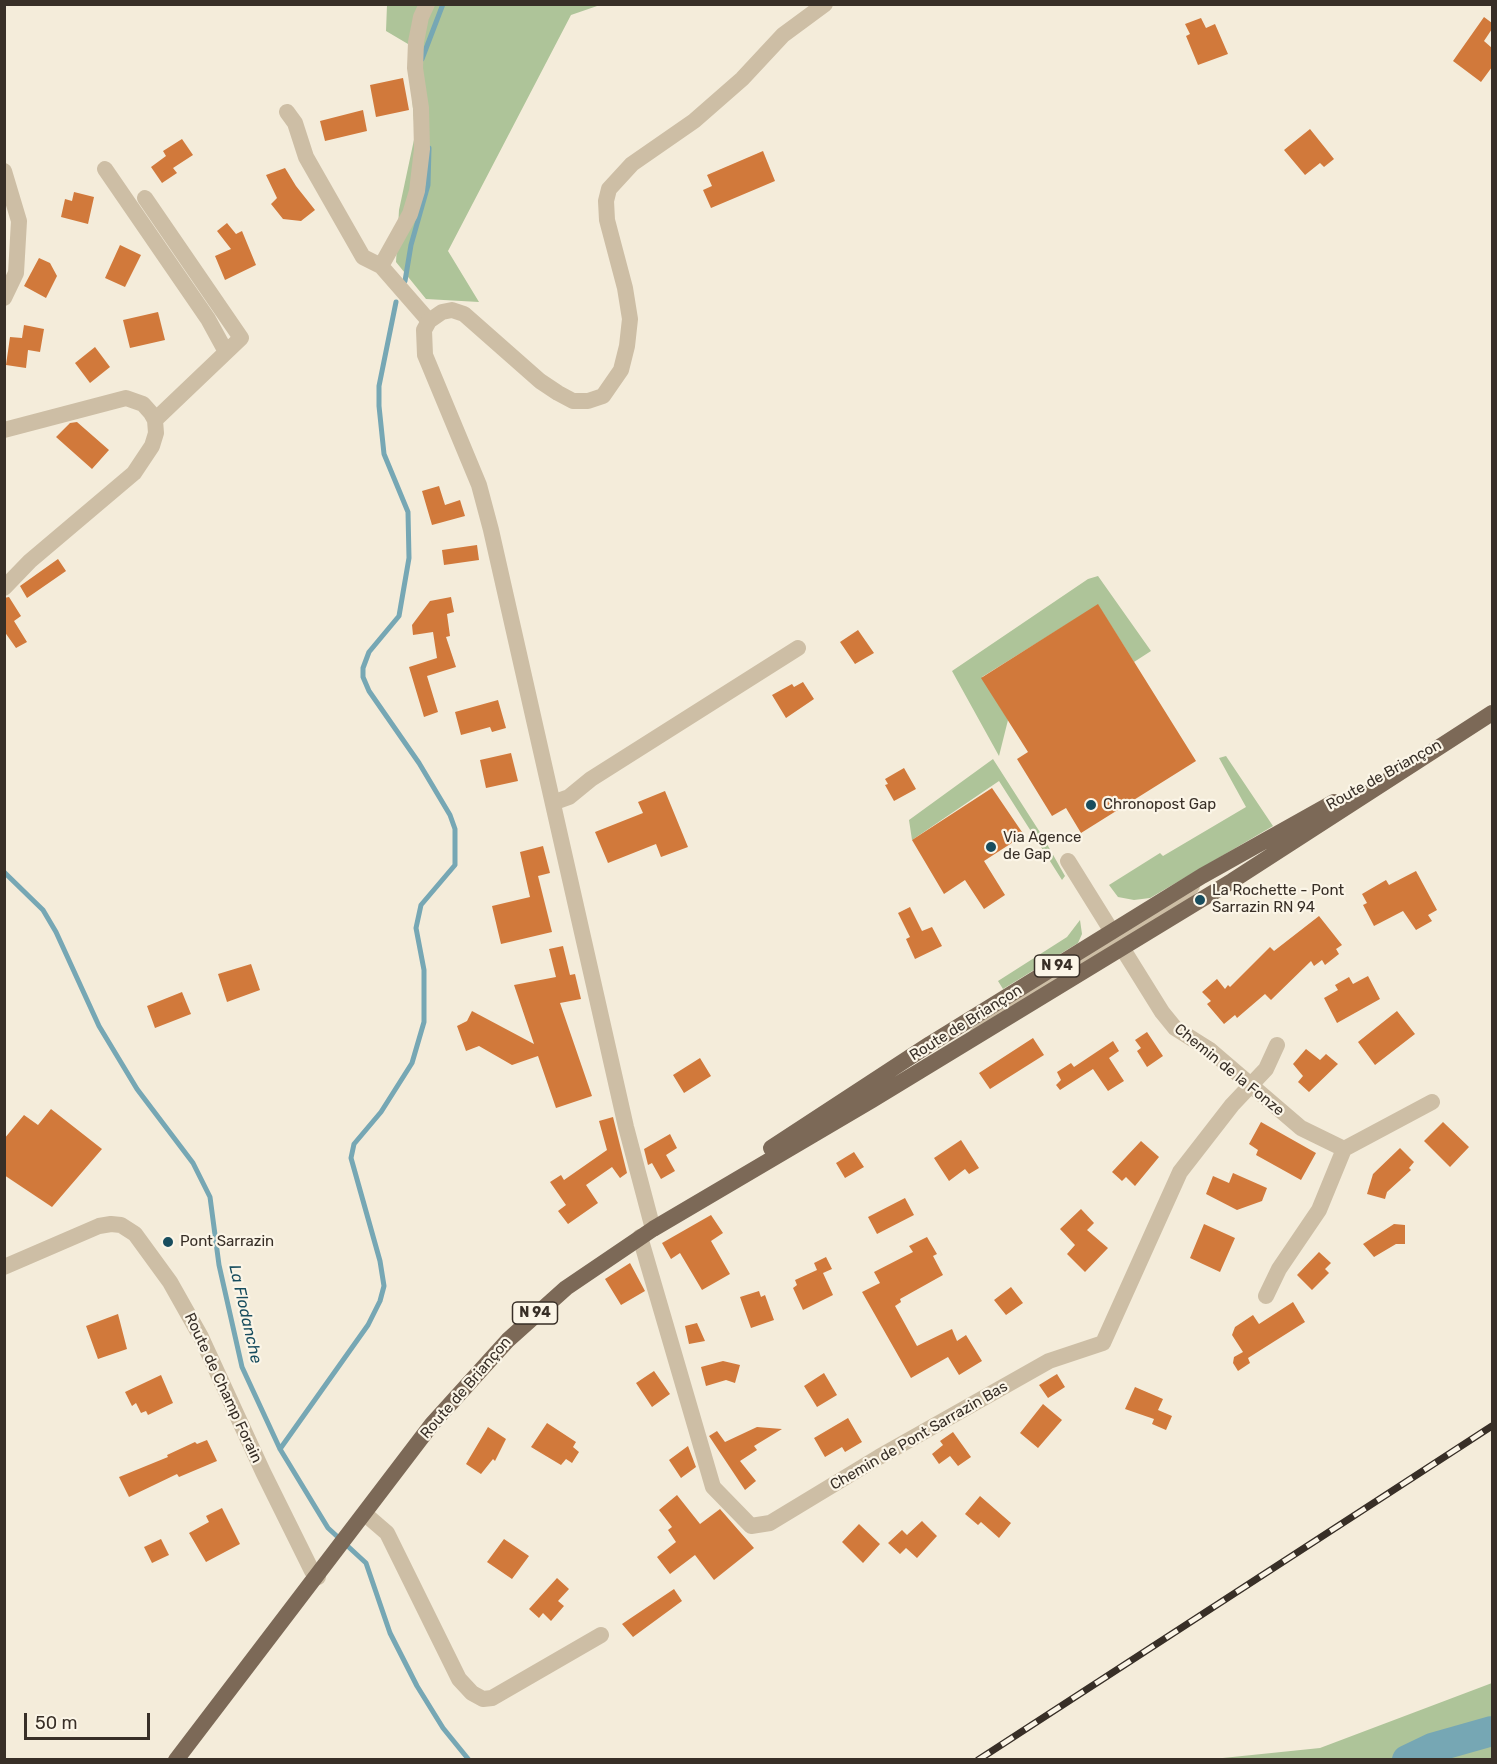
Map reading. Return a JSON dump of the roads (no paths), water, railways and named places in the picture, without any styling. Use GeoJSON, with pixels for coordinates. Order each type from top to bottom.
{"type":"FeatureCollection","features":[{"type":"Feature","properties":{"kind":"main road","name":"Route de Briançon"},"geometry":{"type":"LineString","coordinates":[[318,1577],[432,1424],[508,1340],[566,1288],[744,1166],[930,1044],[1118,940],[1232,881],[1492,713]]}},
{"type":"Feature","properties":{"kind":"main road","name":"Route de Briançon"},"geometry":{"type":"LineString","coordinates":[[651,1230],[974,1039],[1118,940],[1202,876],[1469,728]]}},
{"type":"Feature","properties":{"kind":"main road","name":"N 94"},"geometry":{"type":"LineString","coordinates":[[176,1760],[318,1577]]}},
{"type":"Feature","properties":{"kind":"street"},"geometry":{"type":"LineString","coordinates":[[381,266],[410,214],[417,191],[422,149],[421,108],[415,68],[416,42],[421,17],[427,4]]}},
{"type":"Feature","properties":{"kind":"street"},"geometry":{"type":"LineString","coordinates":[[651,1230],[555,802],[479,485],[425,355],[422,341],[429,321],[452,310],[464,314],[540,381],[558,393],[573,401],[588,401],[603,396],[621,370],[627,346],[630,318],[625,288],[607,220],[606,201],[609,189],[632,164],[693,121],[742,79],[783,35],[825,4]]}},
{"type":"Feature","properties":{"kind":"street"},"geometry":{"type":"LineString","coordinates":[[287,112],[295,123],[306,157],[363,257],[381,266],[429,321]]}},
{"type":"Feature","properties":{"kind":"street"},"geometry":{"type":"LineString","coordinates":[[105,169],[207,319],[226,352]]}},
{"type":"Feature","properties":{"kind":"street"},"geometry":{"type":"LineString","coordinates":[[4,171],[20,221],[16,273],[4,298]]}},
{"type":"Feature","properties":{"kind":"street"},"geometry":{"type":"LineString","coordinates":[[146,198],[241,338],[155,420]]}},
{"type":"Feature","properties":{"kind":"street"},"geometry":{"type":"LineString","coordinates":[[4,430],[126,398],[142,404],[155,420],[156,433],[152,447],[134,473],[30,561],[4,588]]}},
{"type":"Feature","properties":{"kind":"street"},"geometry":{"type":"LineString","coordinates":[[555,802],[569,797],[591,779],[798,648]]}},
{"type":"Feature","properties":{"kind":"street","name":"Chemin de la Fonze"},"geometry":{"type":"LineString","coordinates":[[1068,861],[1175,1028],[1210,1050],[1301,1128],[1344,1149]]}},
{"type":"Feature","properties":{"kind":"street"},"geometry":{"type":"LineString","coordinates":[[1251,1087],[1266,1069],[1277,1045]]}},
{"type":"Feature","properties":{"kind":"street","name":"Chemin de Pont Sarrazin Bas"},"geometry":{"type":"LineString","coordinates":[[651,1230],[713,1486],[751,1526],[770,1523],[879,1457],[1049,1361],[1103,1343],[1180,1172],[1232,1105],[1251,1087]]}},
{"type":"Feature","properties":{"kind":"street"},"geometry":{"type":"LineString","coordinates":[[1266,1296],[1279,1269],[1319,1210],[1344,1149],[1432,1102]]}},
{"type":"Feature","properties":{"kind":"street","name":"Route de Champ Forain"},"geometry":{"type":"LineString","coordinates":[[4,1267],[99,1226],[122,1225],[135,1234],[165,1275],[201,1337],[312,1571],[318,1577]]}},
{"type":"Feature","properties":{"kind":"street"},"geometry":{"type":"LineString","coordinates":[[365,1514],[387,1533],[459,1679],[472,1693],[483,1699],[492,1698],[601,1635]]}},
{"type":"Feature","properties":{"kind":"waterway"},"geometry":{"type":"LineString","coordinates":[[422,59],[443,4]]}},
{"type":"Feature","properties":{"kind":"waterway"},"geometry":{"type":"LineString","coordinates":[[405,281],[411,245],[428,185],[429,148]]}},
{"type":"Feature","properties":{"kind":"waterway"},"geometry":{"type":"LineString","coordinates":[[280,1449],[368,1325],[380,1301],[384,1286],[380,1261],[351,1158],[354,1144],[381,1112],[412,1063],[424,1022],[424,970],[416,928],[421,905],[455,865],[455,829],[450,815],[419,763],[369,691],[363,677],[363,668],[369,652],[399,616],[409,558],[408,512],[384,454],[379,406],[379,386],[396,302]]}},
{"type":"Feature","properties":{"kind":"waterway","name":"La Flodanche"},"geometry":{"type":"LineString","coordinates":[[4,872],[43,910],[56,932],[99,1026],[137,1089],[193,1163],[210,1197],[219,1265],[242,1367],[280,1449],[328,1528],[366,1563],[390,1633],[417,1686],[443,1728],[469,1760]]}},
{"type":"Feature","properties":{"kind":"waterway"},"geometry":{"type":"LineString","coordinates":[[1407,1760],[1432,1748],[1492,1731]]}},
{"type":"Feature","properties":{"kind":"railway"},"geometry":{"type":"LineString","coordinates":[[978,1760],[1492,1426]]}},
{"type":"Feature","properties":{"kind":"place","name":"Chronopost Gap"},"geometry":{"type":"Point","coordinates":[1091,805]}},
{"type":"Feature","properties":{"kind":"place","name":"Via Agence de Gap"},"geometry":{"type":"Point","coordinates":[991,847]}},
{"type":"Feature","properties":{"kind":"place","name":"La Rochette - Pont Sarrazin RN 94"},"geometry":{"type":"Point","coordinates":[1200,900]}},
{"type":"Feature","properties":{"kind":"place","name":"Pont Sarrazin"},"geometry":{"type":"Point","coordinates":[168,1242]}}]}
